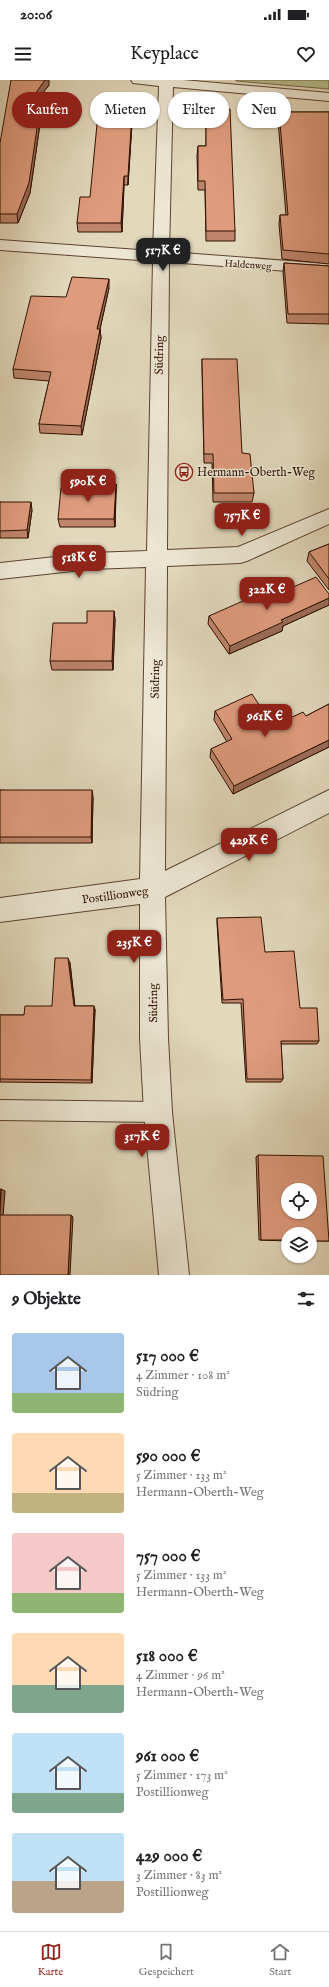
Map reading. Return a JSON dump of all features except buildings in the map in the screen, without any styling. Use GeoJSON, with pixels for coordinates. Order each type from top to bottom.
{"type":"FeatureCollection","features":[{"type":"Feature","properties":{"kind":"street"},"geometry":{"type":"LineString","coordinates":[[138,80],[329,98]]}},
{"type":"Feature","properties":{"kind":"street","name":"Südring"},"geometry":{"type":"LineString","coordinates":[[166,83],[161,258],[152,890],[154,1038],[158,1112],[174,1275]]}},
{"type":"Feature","properties":{"kind":"street","name":"Haldenweg"},"geometry":{"type":"LineString","coordinates":[[0,245],[161,258],[329,269]]}},
{"type":"Feature","properties":{"kind":"street"},"geometry":{"type":"LineString","coordinates":[[0,571],[91,561],[157,560],[240,555],[329,516]]}},
{"type":"Feature","properties":{"kind":"street","name":"Postillionweg"},"geometry":{"type":"LineString","coordinates":[[0,910],[152,890],[329,801]]}},
{"type":"Feature","properties":{"kind":"lane"},"geometry":{"type":"LineString","coordinates":[[0,1110],[158,1112]]}},
{"type":"Feature","properties":{"kind":"green space"},"geometry":{"type":"Polygon","coordinates":[[[329,80],[329,89],[236,81],[329,80]]]}},
{"type":"Feature","properties":{"kind":"place","name":"Hermann-Oberth-Weg"},"geometry":{"type":"Point","coordinates":[184,472]}}]}
